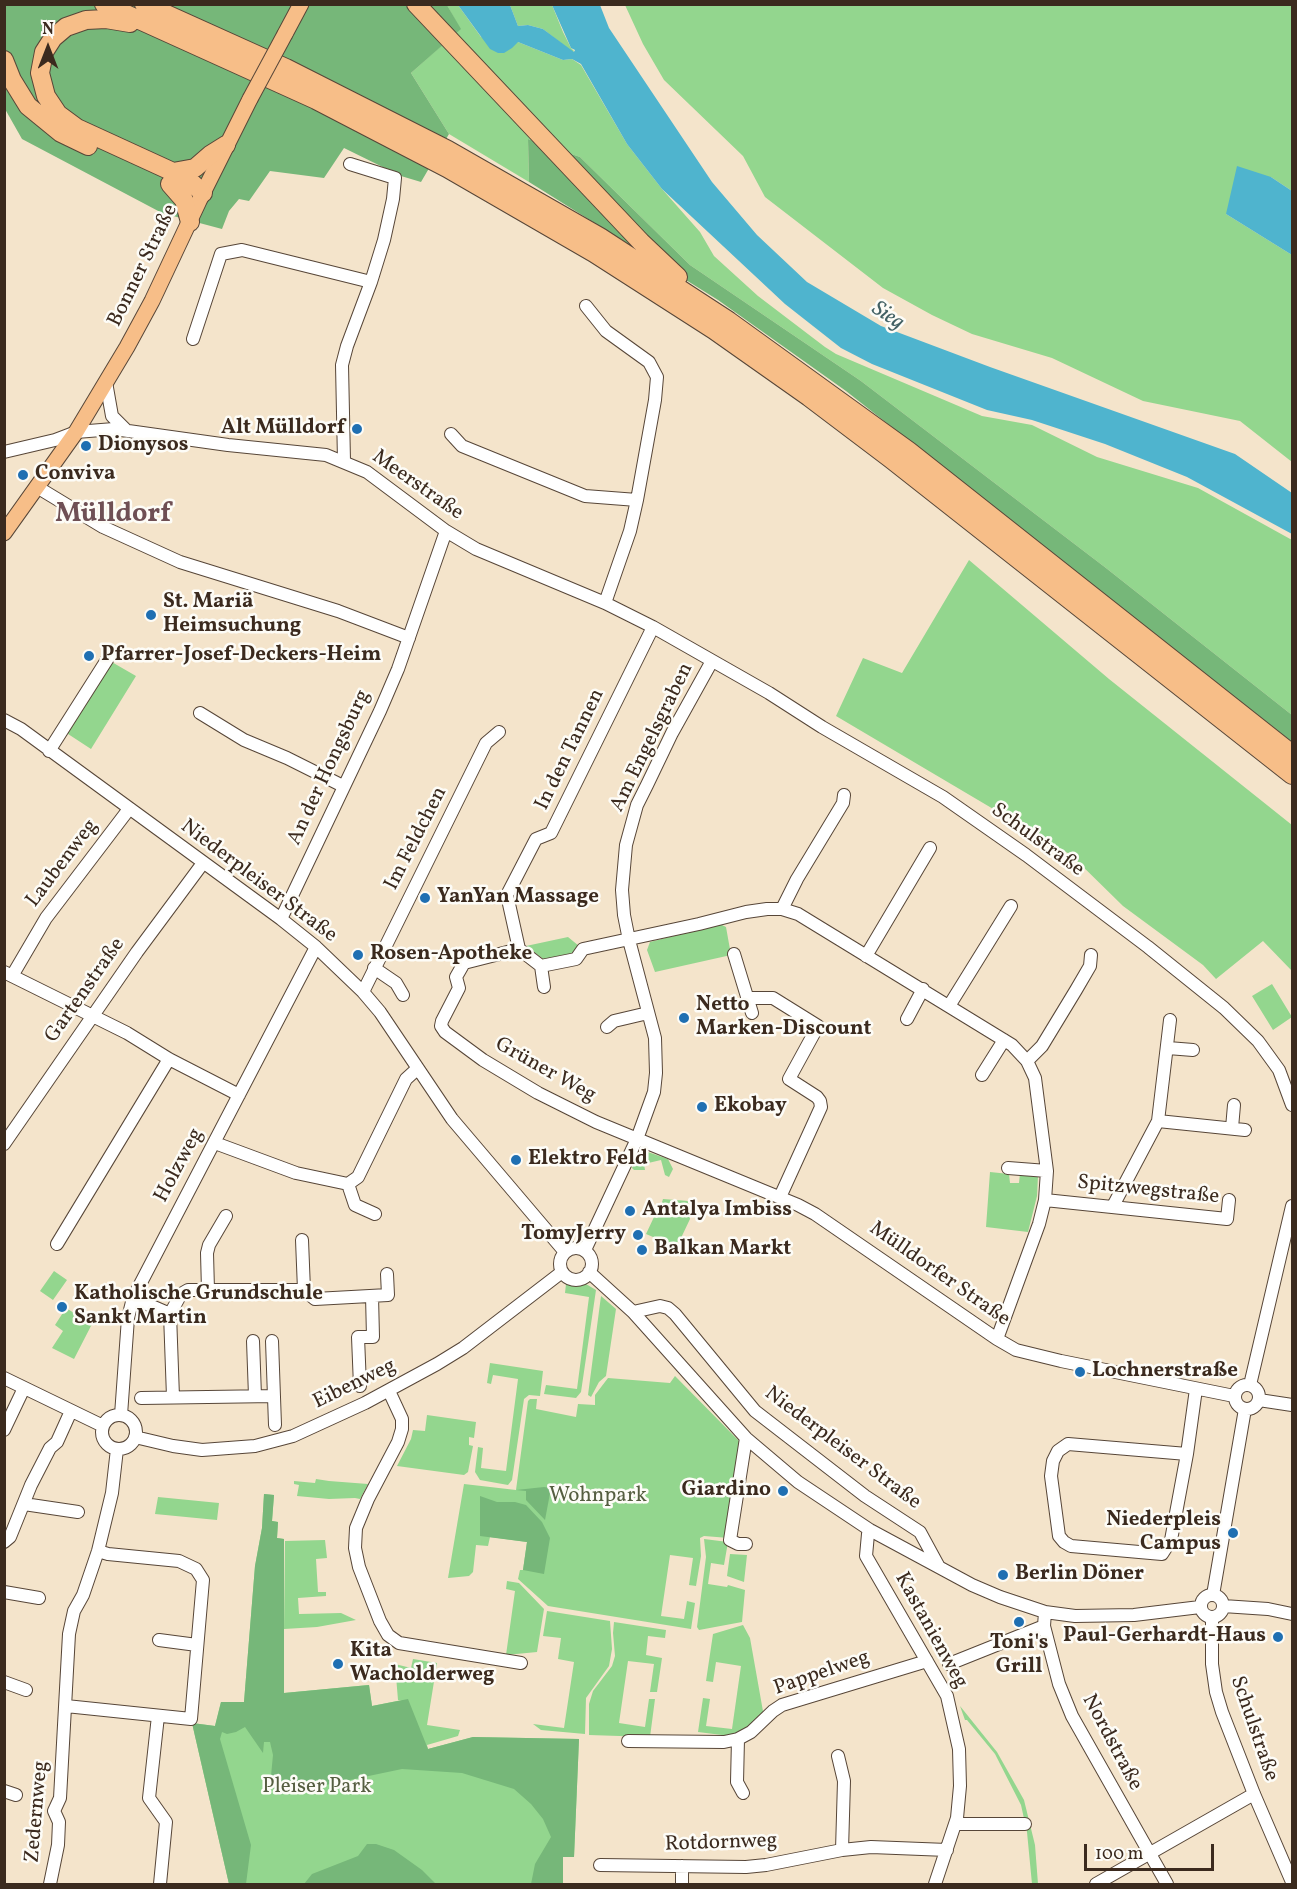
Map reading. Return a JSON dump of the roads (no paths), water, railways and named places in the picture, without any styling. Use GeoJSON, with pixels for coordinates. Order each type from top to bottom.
{"type":"FeatureCollection","features":[{"type":"Feature","properties":{"kind":"highway"},"geometry":{"type":"LineString","coordinates":[[104,4],[316,100],[447,168],[594,253],[714,330],[809,397],[918,480],[1293,775]]}},
{"type":"Feature","properties":{"kind":"highway"},"geometry":{"type":"LineString","coordinates":[[144,4],[286,68],[448,150],[600,237],[729,321],[909,451],[1293,754]]}},
{"type":"Feature","properties":{"kind":"highway"},"geometry":{"type":"LineString","coordinates":[[416,4],[641,242],[729,321]]}},
{"type":"Feature","properties":{"kind":"highway"},"geometry":{"type":"LineString","coordinates":[[190,222],[184,200],[171,178],[76,128],[58,114],[46,96],[40,73],[44,52],[53,38],[66,27],[86,20],[106,19],[129,23],[202,48]]}},
{"type":"Feature","properties":{"kind":"highway"},"geometry":{"type":"LineString","coordinates":[[4,60],[12,80],[28,106],[54,128],[80,142],[171,178],[193,184],[203,193]]}},
{"type":"Feature","properties":{"kind":"highway"},"geometry":{"type":"LineString","coordinates":[[171,178],[195,168],[210,154],[226,145]]}},
{"type":"Feature","properties":{"kind":"main road","name":"Bonner Straße"},"geometry":{"type":"LineString","coordinates":[[4,533],[76,432],[152,301],[226,145],[300,4]]}},
{"type":"Feature","properties":{"kind":"street"},"geometry":{"type":"LineString","coordinates":[[344,462],[342,365],[346,346],[371,282],[384,240],[395,178],[350,164]]}},
{"type":"Feature","properties":{"kind":"street"},"geometry":{"type":"LineString","coordinates":[[193,339],[221,254],[242,250],[371,282]]}},
{"type":"Feature","properties":{"kind":"street"},"geometry":{"type":"LineString","coordinates":[[586,306],[606,331],[649,363],[657,376],[655,400],[630,531],[605,603]]}},
{"type":"Feature","properties":{"kind":"street"},"geometry":{"type":"LineString","coordinates":[[106,382],[112,416],[126,430]]}},
{"type":"Feature","properties":{"kind":"street","name":"Meerstraße"},"geometry":{"type":"LineString","coordinates":[[4,452],[55,440],[76,432],[96,429],[126,430],[228,445],[326,455],[367,472],[446,531],[476,549],[605,603],[712,661]]}},
{"type":"Feature","properties":{"kind":"street"},"geometry":{"type":"LineString","coordinates":[[451,434],[462,446],[585,496],[637,500]]}},
{"type":"Feature","properties":{"kind":"street"},"geometry":{"type":"LineString","coordinates":[[38,487],[103,527],[180,562],[338,611],[409,638]]}},
{"type":"Feature","properties":{"kind":"street","name":"An der Hongsburg"},"geometry":{"type":"LineString","coordinates":[[281,919],[380,711],[409,638],[446,531]]}},
{"type":"Feature","properties":{"kind":"street","name":"In den Tannen"},"geometry":{"type":"LineString","coordinates":[[519,949],[507,895],[536,839],[551,833],[653,627]]}},
{"type":"Feature","properties":{"kind":"street"},"geometry":{"type":"LineString","coordinates":[[49,751],[110,655]]}},
{"type":"Feature","properties":{"kind":"street","name":"Am Engelsgraben"},"geometry":{"type":"LineString","coordinates":[[585,1250],[637,1139],[654,1092],[656,1073],[655,1038],[629,940],[622,890],[626,844],[637,805],[663,751],[712,661]]}},
{"type":"Feature","properties":{"kind":"street","name":"Schulstraße"},"geometry":{"type":"LineString","coordinates":[[712,661],[943,797],[1026,855],[1140,941],[1224,1008],[1258,1041],[1279,1070],[1293,1105]]}},
{"type":"Feature","properties":{"kind":"street"},"geometry":{"type":"LineString","coordinates":[[200,713],[244,740],[343,786]]}},
{"type":"Feature","properties":{"kind":"street","name":"Niederpleiser Straße"},"geometry":{"type":"LineString","coordinates":[[4,720],[21,729],[316,947],[363,992],[380,1012],[452,1119],[565,1252]]}},
{"type":"Feature","properties":{"kind":"street","name":"Im Feldchen"},"geometry":{"type":"LineString","coordinates":[[363,992],[486,743],[499,732]]}},
{"type":"Feature","properties":{"kind":"street"},"geometry":{"type":"LineString","coordinates":[[782,909],[797,879],[843,803],[844,795]]}},
{"type":"Feature","properties":{"kind":"street","name":"Laubenweg"},"geometry":{"type":"LineString","coordinates":[[8,974],[45,918],[129,809]]}},
{"type":"Feature","properties":{"kind":"street"},"geometry":{"type":"LineString","coordinates":[[866,956],[930,848]]}},
{"type":"Feature","properties":{"kind":"street","name":"Gartenstraße"},"geometry":{"type":"LineString","coordinates":[[4,1144],[92,1016],[203,863]]}},
{"type":"Feature","properties":{"kind":"street"},"geometry":{"type":"LineString","coordinates":[[949,1005],[1011,906]]}},
{"type":"Feature","properties":{"kind":"street"},"geometry":{"type":"LineString","coordinates":[[541,966],[576,959],[583,949],[746,912],[782,909],[798,914],[923,989],[1020,1052],[1028,1061],[1035,1078],[1039,1100],[1047,1171],[1045,1200],[1031,1249],[997,1339]]}},
{"type":"Feature","properties":{"kind":"street","name":"Holzweg"},"geometry":{"type":"LineString","coordinates":[[121,1415],[128,1318],[133,1298],[316,947]]}},
{"type":"Feature","properties":{"kind":"street"},"geometry":{"type":"LineString","coordinates":[[519,949],[541,966],[544,987]]}},
{"type":"Feature","properties":{"kind":"street","name":"Grüner Weg"},"geometry":{"type":"LineString","coordinates":[[519,949],[464,963],[456,977],[459,988],[441,1026],[445,1032],[502,1072],[562,1106],[637,1139]]}},
{"type":"Feature","properties":{"kind":"street"},"geometry":{"type":"LineString","coordinates":[[734,954],[752,1013]]}},
{"type":"Feature","properties":{"kind":"street"},"geometry":{"type":"LineString","coordinates":[[1028,1061],[1041,1046],[1090,966],[1091,955]]}},
{"type":"Feature","properties":{"kind":"street"},"geometry":{"type":"LineString","coordinates":[[374,968],[396,983],[403,995]]}},
{"type":"Feature","properties":{"kind":"street"},"geometry":{"type":"LineString","coordinates":[[8,974],[128,1033],[169,1059],[239,1095]]}},
{"type":"Feature","properties":{"kind":"street"},"geometry":{"type":"LineString","coordinates":[[907,1019],[923,989]]}},
{"type":"Feature","properties":{"kind":"street"},"geometry":{"type":"LineString","coordinates":[[747,998],[773,998],[818,1026],[789,1079],[817,1097],[821,1107],[780,1197]]}},
{"type":"Feature","properties":{"kind":"street"},"geometry":{"type":"LineString","coordinates":[[607,1027],[614,1021],[648,1013]]}},
{"type":"Feature","properties":{"kind":"street"},"geometry":{"type":"LineString","coordinates":[[1113,1206],[1158,1121],[1170,1020]]}},
{"type":"Feature","properties":{"kind":"street"},"geometry":{"type":"LineString","coordinates":[[982,1075],[1004,1040]]}},
{"type":"Feature","properties":{"kind":"street"},"geometry":{"type":"LineString","coordinates":[[1168,1048],[1193,1050]]}},
{"type":"Feature","properties":{"kind":"street"},"geometry":{"type":"LineString","coordinates":[[57,1244],[169,1059]]}},
{"type":"Feature","properties":{"kind":"street"},"geometry":{"type":"LineString","coordinates":[[215,1143],[296,1173],[348,1184],[358,1177],[406,1079],[417,1069]]}},
{"type":"Feature","properties":{"kind":"street"},"geometry":{"type":"LineString","coordinates":[[1232,1128],[1234,1105]]}},
{"type":"Feature","properties":{"kind":"street"},"geometry":{"type":"LineString","coordinates":[[1158,1121],[1245,1130]]}},
{"type":"Feature","properties":{"kind":"street","name":"Mülldorfer Straße"},"geometry":{"type":"LineString","coordinates":[[637,1139],[780,1197],[815,1214],[1016,1350],[1234,1396]]}},
{"type":"Feature","properties":{"kind":"street"},"geometry":{"type":"LineString","coordinates":[[1008,1168],[1047,1171]]}},
{"type":"Feature","properties":{"kind":"street"},"geometry":{"type":"LineString","coordinates":[[348,1184],[355,1205],[375,1214]]}},
{"type":"Feature","properties":{"kind":"street","name":"Spitzwegstraße"},"geometry":{"type":"LineString","coordinates":[[1045,1200],[1227,1219],[1229,1200]]}},
{"type":"Feature","properties":{"kind":"street"},"geometry":{"type":"LineString","coordinates":[[1250,1385],[1293,1206]]}},
{"type":"Feature","properties":{"kind":"street"},"geometry":{"type":"LineString","coordinates":[[208,1290],[207,1253],[209,1245],[226,1216]]}},
{"type":"Feature","properties":{"kind":"street"},"geometry":{"type":"LineString","coordinates":[[302,1240],[303,1290]]}},
{"type":"Feature","properties":{"kind":"street"},"geometry":{"type":"LineString","coordinates":[[574,1248],[585,1250],[592,1263],[590,1272],[581,1279],[570,1279],[562,1272],[560,1260],[565,1252],[574,1248]]}},
{"type":"Feature","properties":{"kind":"street","name":"Eibenweg"},"geometry":{"type":"LineString","coordinates":[[135,1437],[202,1450],[255,1446],[292,1436],[389,1391],[454,1354],[562,1272]]}},
{"type":"Feature","properties":{"kind":"street"},"geometry":{"type":"LineString","coordinates":[[590,1272],[633,1312],[746,1438],[798,1482],[870,1530],[1000,1597],[1045,1612],[1075,1616],[1134,1614],[1200,1607]]}},
{"type":"Feature","properties":{"kind":"street"},"geometry":{"type":"LineString","coordinates":[[173,1397],[170,1314],[184,1292],[303,1290],[315,1299],[388,1295],[387,1274]]}},
{"type":"Feature","properties":{"kind":"street"},"geometry":{"type":"LineString","coordinates":[[360,1386],[358,1337],[373,1337],[372,1296]]}},
{"type":"Feature","properties":{"kind":"street"},"geometry":{"type":"LineString","coordinates":[[133,1298],[170,1314]]}},
{"type":"Feature","properties":{"kind":"street","name":"Niederpleiser Straße"},"geometry":{"type":"LineString","coordinates":[[633,1312],[652,1306],[668,1308],[755,1411],[865,1496],[920,1532],[940,1568]]}},
{"type":"Feature","properties":{"kind":"street"},"geometry":{"type":"LineString","coordinates":[[253,1341],[255,1396]]}},
{"type":"Feature","properties":{"kind":"street"},"geometry":{"type":"LineString","coordinates":[[272,1341],[275,1425]]}},
{"type":"Feature","properties":{"kind":"street"},"geometry":{"type":"LineString","coordinates":[[4,1378],[103,1426]]}},
{"type":"Feature","properties":{"kind":"street"},"geometry":{"type":"LineString","coordinates":[[1250,1385],[1258,1392],[1259,1400],[1252,1408],[1245,1409],[1238,1406],[1234,1396],[1240,1387],[1250,1385]]}},
{"type":"Feature","properties":{"kind":"street"},"geometry":{"type":"LineString","coordinates":[[4,1430],[24,1388]]}},
{"type":"Feature","properties":{"kind":"street"},"geometry":{"type":"LineString","coordinates":[[1187,1454],[1068,1444],[1058,1451],[1053,1461],[1051,1476],[1059,1536],[1071,1546],[1162,1554],[1170,1540],[1187,1454],[1196,1389]]}},
{"type":"Feature","properties":{"kind":"street"},"geometry":{"type":"LineString","coordinates":[[389,1391],[402,1419],[402,1429],[398,1442],[368,1499],[356,1528],[355,1548],[359,1567],[380,1621],[388,1635],[399,1643],[521,1663]]}},
{"type":"Feature","properties":{"kind":"street"},"geometry":{"type":"LineString","coordinates":[[141,1398],[274,1396]]}},
{"type":"Feature","properties":{"kind":"street"},"geometry":{"type":"LineString","coordinates":[[1259,1400],[1293,1405]]}},
{"type":"Feature","properties":{"kind":"street"},"geometry":{"type":"LineString","coordinates":[[1213,1595],[1245,1409]]}},
{"type":"Feature","properties":{"kind":"street"},"geometry":{"type":"LineString","coordinates":[[4,1542],[10,1537],[50,1448],[57,1442],[70,1411]]}},
{"type":"Feature","properties":{"kind":"street"},"geometry":{"type":"LineString","coordinates":[[121,1415],[133,1423],[135,1437],[128,1447],[117,1449],[105,1443],[102,1432],[103,1426],[111,1417],[121,1415]]}},
{"type":"Feature","properties":{"kind":"street"},"geometry":{"type":"LineString","coordinates":[[746,1438],[730,1540],[738,1544],[746,1544]]}},
{"type":"Feature","properties":{"kind":"street","name":"Zedernweg"},"geometry":{"type":"LineString","coordinates":[[50,1884],[58,1845],[59,1822],[54,1811],[60,1798],[69,1634],[74,1611],[83,1595],[98,1551],[112,1492],[117,1449]]}},
{"type":"Feature","properties":{"kind":"street"},"geometry":{"type":"LineString","coordinates":[[24,1504],[78,1512]]}},
{"type":"Feature","properties":{"kind":"street","name":"Kastanienweg"},"geometry":{"type":"LineString","coordinates":[[870,1530],[866,1556],[947,1696],[959,1749],[960,1786],[955,1824],[935,1884]]}},
{"type":"Feature","properties":{"kind":"street"},"geometry":{"type":"LineString","coordinates":[[66,1706],[192,1719],[203,1580],[196,1569],[179,1561],[98,1551]]}},
{"type":"Feature","properties":{"kind":"street"},"geometry":{"type":"LineString","coordinates":[[4,1592],[39,1598]]}},
{"type":"Feature","properties":{"kind":"street"},"geometry":{"type":"LineString","coordinates":[[1213,1595],[1221,1600],[1223,1606],[1221,1613],[1212,1618],[1205,1616],[1200,1607],[1202,1599],[1213,1595]]}},
{"type":"Feature","properties":{"kind":"street"},"geometry":{"type":"LineString","coordinates":[[1223,1606],[1293,1614]]}},
{"type":"Feature","properties":{"kind":"street","name":"Nordstraße"},"geometry":{"type":"LineString","coordinates":[[1045,1612],[1044,1626],[1059,1684],[1072,1716],[1167,1884]]}},
{"type":"Feature","properties":{"kind":"street","name":"Schulstraße"},"geometry":{"type":"LineString","coordinates":[[1212,1618],[1210,1651],[1216,1692],[1254,1794],[1293,1882]]}},
{"type":"Feature","properties":{"kind":"street"},"geometry":{"type":"LineString","coordinates":[[949,1664],[1044,1626]]}},
{"type":"Feature","properties":{"kind":"street"},"geometry":{"type":"LineString","coordinates":[[159,1640],[197,1645]]}},
{"type":"Feature","properties":{"kind":"street","name":"Pappelweg"},"geometry":{"type":"LineString","coordinates":[[738,1739],[751,1732],[782,1705],[927,1661]]}},
{"type":"Feature","properties":{"kind":"street"},"geometry":{"type":"LineString","coordinates":[[4,1682],[26,1690]]}},
{"type":"Feature","properties":{"kind":"street"},"geometry":{"type":"LineString","coordinates":[[158,1716],[149,1798],[166,1822],[160,1884]]}},
{"type":"Feature","properties":{"kind":"street"},"geometry":{"type":"LineString","coordinates":[[627,1741],[724,1742],[738,1739],[737,1782],[743,1793]]}},
{"type":"Feature","properties":{"kind":"street"},"geometry":{"type":"LineString","coordinates":[[838,1756],[844,1780],[842,1850]]}},
{"type":"Feature","properties":{"kind":"street"},"geometry":{"type":"LineString","coordinates":[[1096,1884],[1147,1850],[1254,1794]]}},
{"type":"Feature","properties":{"kind":"street"},"geometry":{"type":"LineString","coordinates":[[955,1824],[1025,1824]]}},
{"type":"Feature","properties":{"kind":"street","name":"Rotdornweg"},"geometry":{"type":"LineString","coordinates":[[600,1865],[766,1866],[842,1850],[871,1847],[947,1850]]}},
{"type":"Feature","properties":{"kind":"street"},"geometry":{"type":"LineString","coordinates":[[682,1866],[682,1884]]}},
{"type":"Feature","properties":{"kind":"water"},"geometry":{"type":"Polygon","coordinates":[[[458,5],[510,5],[518,26],[528,25],[543,29],[574,52],[552,5],[600,5],[609,28],[712,182],[757,235],[807,282],[881,326],[1235,454],[1292,493],[1292,534],[1187,477],[1105,444],[1032,420],[987,410],[872,364],[841,348],[785,304],[662,189],[627,144],[581,64],[572,59],[563,60],[518,42],[504,53],[498,53],[490,49],[458,5]]]}},
{"type":"Feature","properties":{"kind":"water"},"geometry":{"type":"Polygon","coordinates":[[[1237,166],[1271,177],[1292,191],[1292,255],[1226,214],[1237,166]]]}},
{"type":"Feature","properties":{"kind":"place","name":"Alt Mülldorf"},"geometry":{"type":"Point","coordinates":[357,429]}},
{"type":"Feature","properties":{"kind":"place","name":"Dionysos"},"geometry":{"type":"Point","coordinates":[86,446]}},
{"type":"Feature","properties":{"kind":"place","name":"Conviva"},"geometry":{"type":"Point","coordinates":[23,475]}},
{"type":"Feature","properties":{"kind":"place","name":"St. Mariä Heimsuchung"},"geometry":{"type":"Point","coordinates":[151,615]}},
{"type":"Feature","properties":{"kind":"place","name":"Pfarrer-Josef-Deckers-Heim"},"geometry":{"type":"Point","coordinates":[89,656]}},
{"type":"Feature","properties":{"kind":"place","name":"YanYan Massage"},"geometry":{"type":"Point","coordinates":[425,898]}},
{"type":"Feature","properties":{"kind":"place","name":"Rosen-Apotheke"},"geometry":{"type":"Point","coordinates":[358,955]}},
{"type":"Feature","properties":{"kind":"place","name":"Netto Marken-Discount"},"geometry":{"type":"Point","coordinates":[684,1018]}},
{"type":"Feature","properties":{"kind":"place","name":"Ekobay"},"geometry":{"type":"Point","coordinates":[702,1107]}},
{"type":"Feature","properties":{"kind":"place","name":"Elektro Feld"},"geometry":{"type":"Point","coordinates":[516,1160]}},
{"type":"Feature","properties":{"kind":"place","name":"Antalya Imbiss"},"geometry":{"type":"Point","coordinates":[630,1211]}},
{"type":"Feature","properties":{"kind":"place","name":"TomyJerry"},"geometry":{"type":"Point","coordinates":[638,1235]}},
{"type":"Feature","properties":{"kind":"place","name":"Balkan Markt"},"geometry":{"type":"Point","coordinates":[642,1250]}},
{"type":"Feature","properties":{"kind":"place","name":"Katholische Grundschule Sankt Martin"},"geometry":{"type":"Point","coordinates":[62,1307]}},
{"type":"Feature","properties":{"kind":"place","name":"Lochnerstraße"},"geometry":{"type":"Point","coordinates":[1080,1372]}},
{"type":"Feature","properties":{"kind":"place","name":"Giardino"},"geometry":{"type":"Point","coordinates":[783,1491]}},
{"type":"Feature","properties":{"kind":"place","name":"Niederpleis Campus"},"geometry":{"type":"Point","coordinates":[1233,1533]}},
{"type":"Feature","properties":{"kind":"place","name":"Berlin Döner"},"geometry":{"type":"Point","coordinates":[1003,1575]}},
{"type":"Feature","properties":{"kind":"place","name":"Toni's Grill"},"geometry":{"type":"Point","coordinates":[1019,1622]}},
{"type":"Feature","properties":{"kind":"place","name":"Paul-Gerhardt-Haus"},"geometry":{"type":"Point","coordinates":[1278,1637]}},
{"type":"Feature","properties":{"kind":"place","name":"Kita Wacholderweg"},"geometry":{"type":"Point","coordinates":[338,1664]}},
{"type":"Feature","properties":{"kind":"district","name":"Mülldorf"},"geometry":{"type":"Point","coordinates":[113,516]}},
{"type":"Feature","properties":{"kind":"water label","name":"Sieg"},"geometry":{"type":"Point","coordinates":[887,317]}},
{"type":"Feature","properties":{"kind":"park label","name":"Wohnpark"},"geometry":{"type":"Point","coordinates":[598,1497]}},
{"type":"Feature","properties":{"kind":"park label","name":"Pleiser Park"},"geometry":{"type":"Point","coordinates":[317,1788]}}]}
